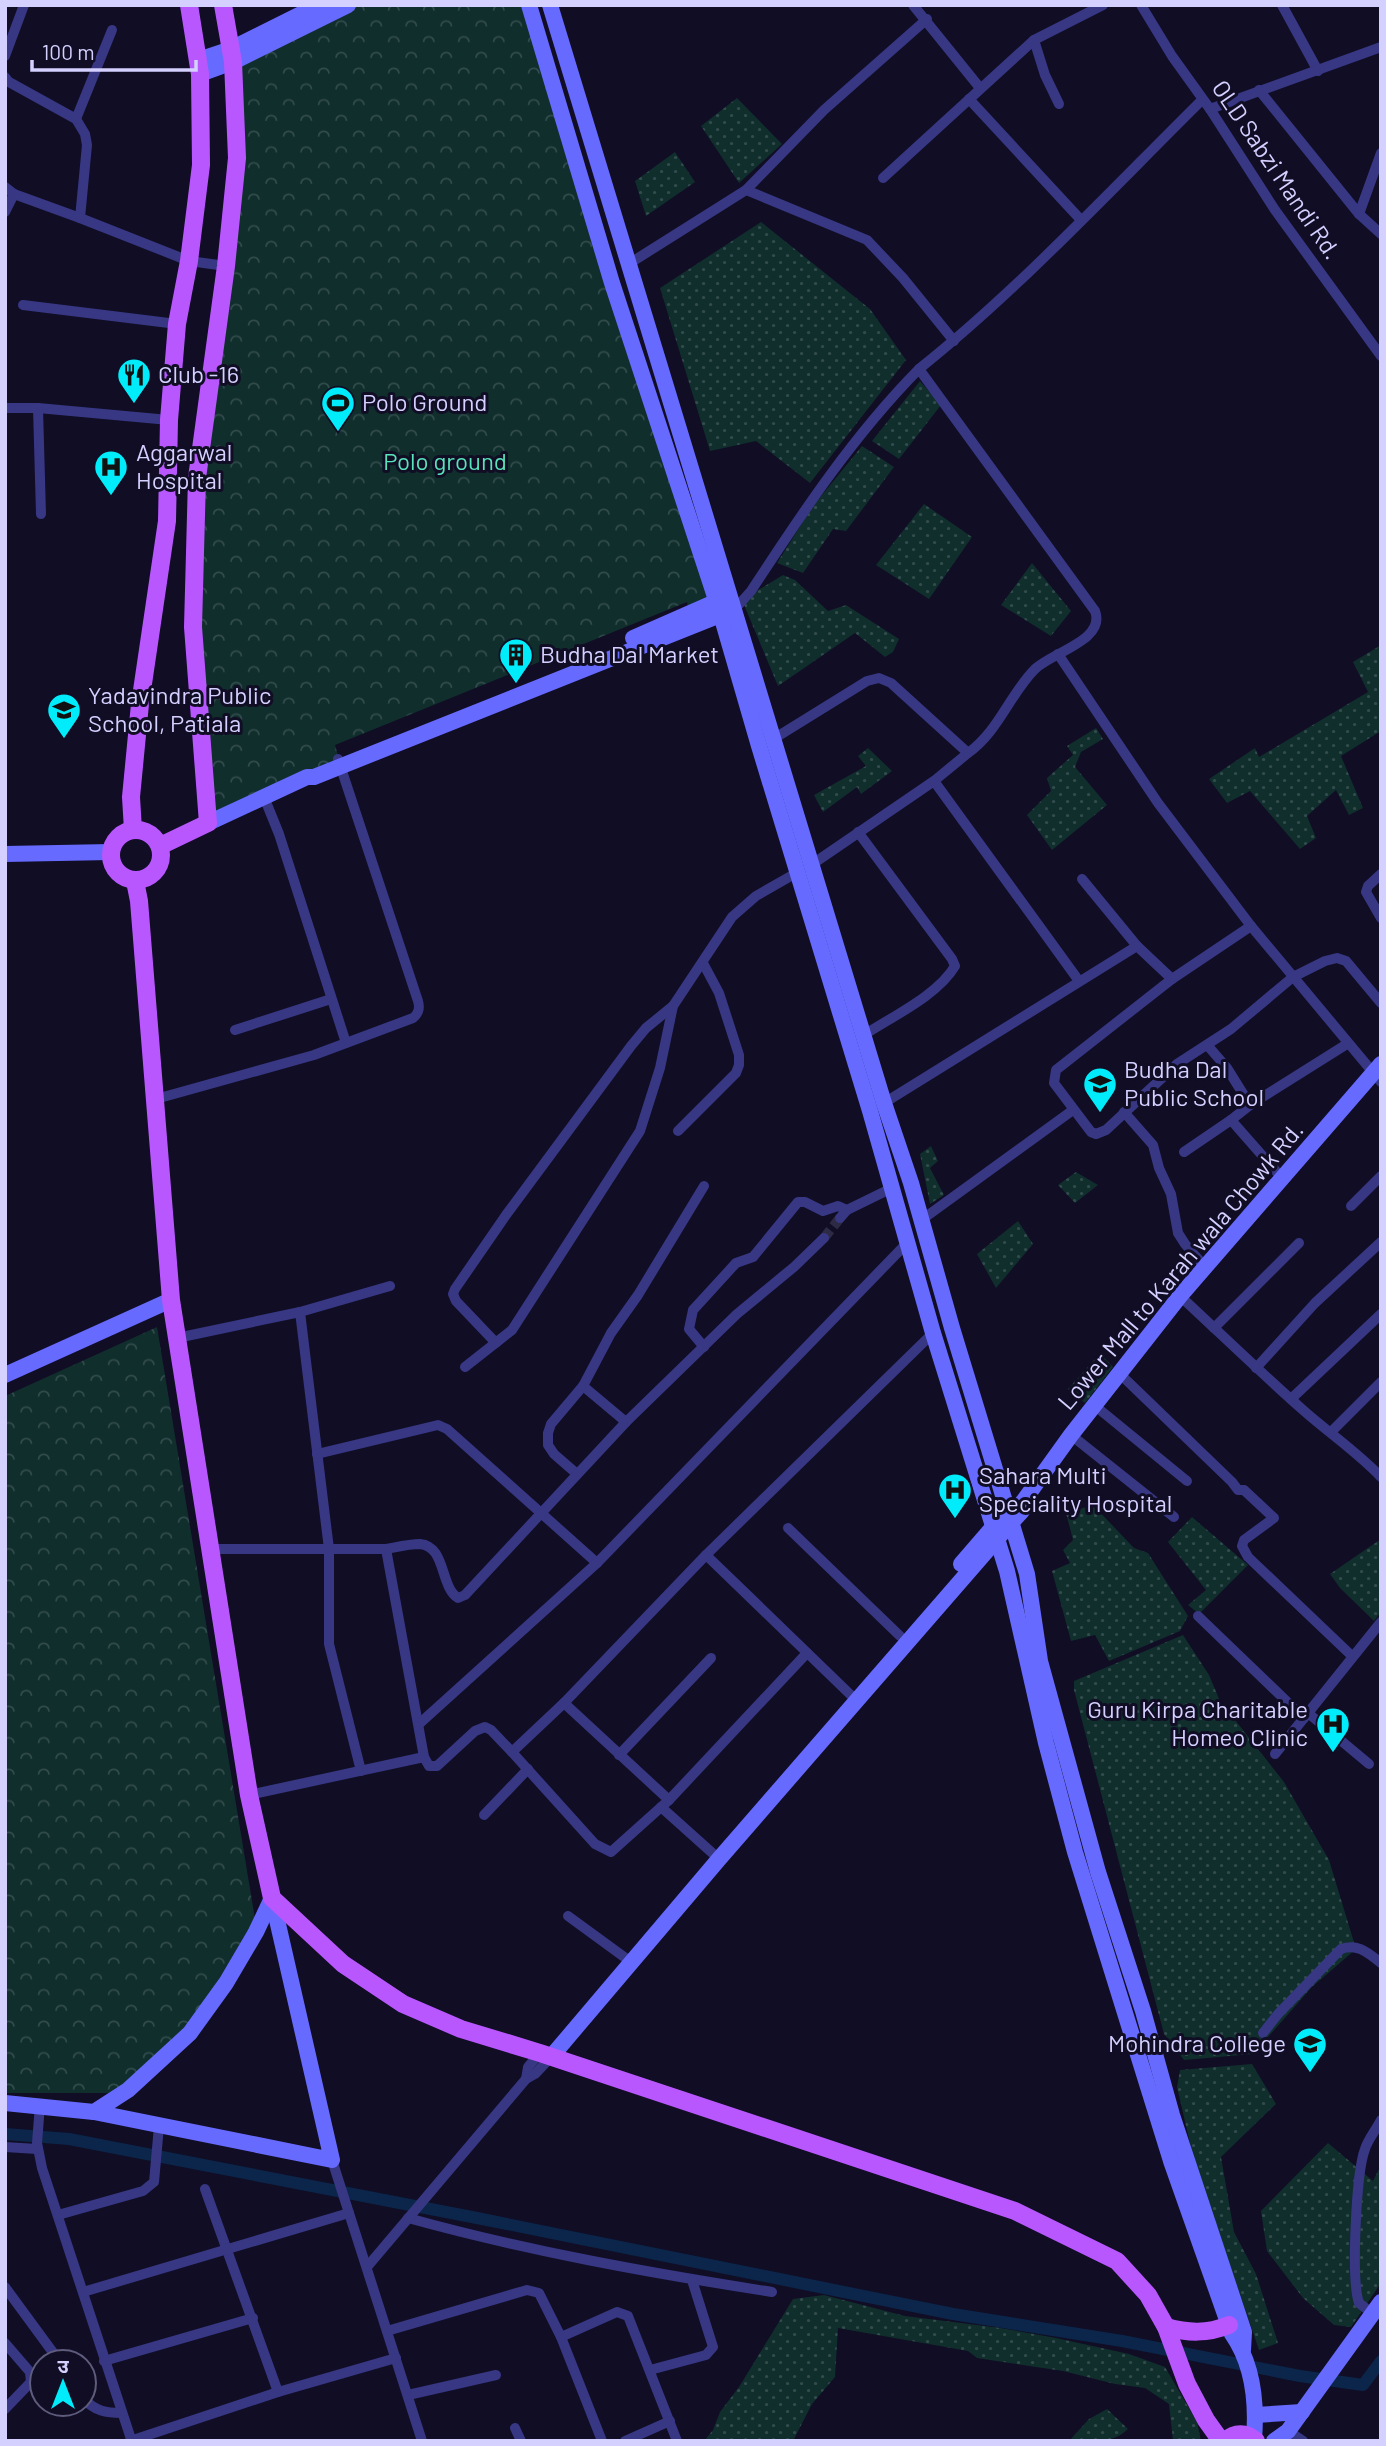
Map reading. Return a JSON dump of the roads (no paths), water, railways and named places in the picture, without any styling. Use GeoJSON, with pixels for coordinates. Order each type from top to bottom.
{"type":"FeatureCollection","features":[{"type":"Feature","properties":{"kind":"main road"},"geometry":{"type":"LineString","coordinates":[[133,830],[131,797],[140,704],[167,521],[169,420],[177,324],[189,261],[201,165],[199,67],[189,5]]}},
{"type":"Feature","properties":{"kind":"main road"},"geometry":{"type":"LineString","coordinates":[[208,823],[192,627],[198,478],[226,266],[237,158],[232,56],[223,5]]}},
{"type":"Feature","properties":{"kind":"main road"},"geometry":{"type":"LineString","coordinates":[[232,56],[319,5]]}},
{"type":"Feature","properties":{"kind":"main road"},"geometry":{"type":"LineString","coordinates":[[199,67],[232,56],[348,5]]}},
{"type":"Feature","properties":{"kind":"main road"},"geometry":{"type":"LineString","coordinates":[[529,5],[612,283],[775,737],[884,1103],[911,1183],[934,1269],[1014,1512],[1027,1574],[1040,1661],[1073,1812],[1171,2161],[1232,2334],[1244,2352]]}},
{"type":"Feature","properties":{"kind":"main road"},"geometry":{"type":"LineString","coordinates":[[272,1898],[343,1964],[403,2004],[461,2029],[1015,2211],[1117,2262],[1148,2295],[1206,2420],[1223,2441],[1241,2434],[1255,2440],[1256,2400],[1244,2352],[1244,2332],[1172,2115],[1143,2011],[1046,1743],[1019,1616],[798,872],[726,605],[550,5]]}},
{"type":"Feature","properties":{"kind":"main road"},"geometry":{"type":"LineString","coordinates":[[160,846],[307,777],[314,777],[339,763],[726,605]]}},
{"type":"Feature","properties":{"kind":"main road"},"geometry":{"type":"LineString","coordinates":[[133,830],[149,833],[160,846],[162,854],[157,870],[143,880],[135,881],[119,874],[114,868],[111,852],[118,837],[133,830]]}},
{"type":"Feature","properties":{"kind":"main road"},"geometry":{"type":"LineString","coordinates":[[5,854],[111,852]]}},
{"type":"Feature","properties":{"kind":"main road"},"geometry":{"type":"LineString","coordinates":[[5,2103],[93,2112],[332,2160],[249,1795],[177,1338],[139,901],[135,881]]}},
{"type":"Feature","properties":{"kind":"main road","name":"Lower Mall to Karah wala Chowk Rd."},"geometry":{"type":"LineString","coordinates":[[995,1533],[1205,1267],[1378,1073]]}},
{"type":"Feature","properties":{"kind":"main road"},"geometry":{"type":"LineString","coordinates":[[916,1276],[934,1269]]}},
{"type":"Feature","properties":{"kind":"main road"},"geometry":{"type":"LineString","coordinates":[[5,1376],[172,1300]]}},
{"type":"Feature","properties":{"kind":"main road"},"geometry":{"type":"LineString","coordinates":[[854,1698],[900,1636],[995,1533]]}},
{"type":"Feature","properties":{"kind":"main road"},"geometry":{"type":"LineString","coordinates":[[545,2055],[995,1533]]}},
{"type":"Feature","properties":{"kind":"main road"},"geometry":{"type":"LineString","coordinates":[[93,2112],[128,2091],[191,2033],[226,1983],[256,1932],[272,1898]]}},
{"type":"Feature","properties":{"kind":"main road"},"geometry":{"type":"LineString","coordinates":[[1281,2436],[1317,2392],[1377,2308]]}},
{"type":"Feature","properties":{"kind":"main road"},"geometry":{"type":"LineString","coordinates":[[1167,2331],[1214,2331],[1229,2325]]}},
{"type":"Feature","properties":{"kind":"main road"},"geometry":{"type":"LineString","coordinates":[[1256,2415],[1302,2412]]}},
{"type":"Feature","properties":{"kind":"street"},"geometry":{"type":"LineString","coordinates":[[5,56],[24,5]]}},
{"type":"Feature","properties":{"kind":"street"},"geometry":{"type":"LineString","coordinates":[[913,5],[980,88]]}},
{"type":"Feature","properties":{"kind":"street"},"geometry":{"type":"LineString","coordinates":[[883,178],[1034,40],[1104,5]]}},
{"type":"Feature","properties":{"kind":"street","name":"OLD Sabzi Mandi Rd."},"geometry":{"type":"LineString","coordinates":[[1141,5],[1275,210],[1381,356]]}},
{"type":"Feature","properties":{"kind":"street"},"geometry":{"type":"LineString","coordinates":[[1282,5],[1318,71]]}},
{"type":"Feature","properties":{"kind":"street"},"geometry":{"type":"LineString","coordinates":[[627,265],[746,190],[824,110],[927,19]]}},
{"type":"Feature","properties":{"kind":"street"},"geometry":{"type":"LineString","coordinates":[[76,119],[112,30]]}},
{"type":"Feature","properties":{"kind":"street"},"geometry":{"type":"LineString","coordinates":[[1034,40],[1045,75],[1059,104]]}},
{"type":"Feature","properties":{"kind":"street"},"geometry":{"type":"LineString","coordinates":[[1210,109],[1381,47]]}},
{"type":"Feature","properties":{"kind":"street"},"geometry":{"type":"LineString","coordinates":[[5,77],[9,82],[76,119],[85,134],[87,145],[80,218]]}},
{"type":"Feature","properties":{"kind":"street"},"geometry":{"type":"LineString","coordinates":[[1259,90],[1359,214],[1381,234]]}},
{"type":"Feature","properties":{"kind":"street"},"geometry":{"type":"LineString","coordinates":[[970,99],[1081,220]]}},
{"type":"Feature","properties":{"kind":"street"},"geometry":{"type":"LineString","coordinates":[[726,605],[751,591],[849,447],[891,398],[1081,220],[1202,100]]}},
{"type":"Feature","properties":{"kind":"street"},"geometry":{"type":"LineString","coordinates":[[1359,214],[1381,153]]}},
{"type":"Feature","properties":{"kind":"street"},"geometry":{"type":"LineString","coordinates":[[5,212],[9,190],[189,261],[226,266]]}},
{"type":"Feature","properties":{"kind":"street"},"geometry":{"type":"LineString","coordinates":[[746,190],[867,240],[903,278],[954,341]]}},
{"type":"Feature","properties":{"kind":"street"},"geometry":{"type":"LineString","coordinates":[[23,305],[177,324]]}},
{"type":"Feature","properties":{"kind":"street"},"geometry":{"type":"LineString","coordinates":[[813,863],[934,781],[968,753],[983,740],[1035,670],[1096,629],[1098,619],[1095,611],[919,369]]}},
{"type":"Feature","properties":{"kind":"street"},"geometry":{"type":"LineString","coordinates":[[5,408],[38,408],[169,420]]}},
{"type":"Feature","properties":{"kind":"street"},"geometry":{"type":"LineString","coordinates":[[38,408],[41,514]]}},
{"type":"Feature","properties":{"kind":"street"},"geometry":{"type":"LineString","coordinates":[[1058,654],[1158,803],[1251,926],[1347,1044],[1378,1073]]}},
{"type":"Feature","properties":{"kind":"street"},"geometry":{"type":"LineString","coordinates":[[775,737],[867,681],[879,678],[891,683],[968,753]]}},
{"type":"Feature","properties":{"kind":"street"},"geometry":{"type":"LineString","coordinates":[[156,1099],[314,1055],[413,1018],[419,1008],[339,763]]}},
{"type":"Feature","properties":{"kind":"street"},"geometry":{"type":"LineString","coordinates":[[934,781],[1079,981]]}},
{"type":"Feature","properties":{"kind":"street"},"geometry":{"type":"LineString","coordinates":[[264,797],[279,834],[345,1043]]}},
{"type":"Feature","properties":{"kind":"street"},"geometry":{"type":"LineString","coordinates":[[858,832],[955,965],[948,977],[930,992],[864,1035]]}},
{"type":"Feature","properties":{"kind":"street"},"geometry":{"type":"LineString","coordinates":[[496,1343],[456,1301],[453,1294],[455,1289],[506,1214],[631,1046],[646,1028],[673,1006],[732,917],[745,904],[798,872]]}},
{"type":"Feature","properties":{"kind":"street"},"geometry":{"type":"LineString","coordinates":[[1381,874],[1368,886],[1366,892],[1381,918]]}},
{"type":"Feature","properties":{"kind":"street"},"geometry":{"type":"LineString","coordinates":[[1082,879],[1137,946],[1172,979]]}},
{"type":"Feature","properties":{"kind":"street"},"geometry":{"type":"LineString","coordinates":[[1251,926],[1172,979],[1056,1070],[1054,1083],[1091,1132],[1096,1134],[1106,1130],[1177,1063],[1208,1046],[1231,1029],[1293,977],[1325,961],[1337,958],[1346,961],[1381,1003]]}},
{"type":"Feature","properties":{"kind":"street"},"geometry":{"type":"LineString","coordinates":[[884,1103],[1137,946]]}},
{"type":"Feature","properties":{"kind":"street"},"geometry":{"type":"LineString","coordinates":[[678,1131],[736,1073],[739,1065],[739,1055],[719,993],[703,964]]}},
{"type":"Feature","properties":{"kind":"street"},"geometry":{"type":"LineString","coordinates":[[235,1030],[331,999]]}},
{"type":"Feature","properties":{"kind":"street"},"geometry":{"type":"LineString","coordinates":[[465,1367],[512,1330],[640,1131],[660,1068],[673,1006]]}},
{"type":"Feature","properties":{"kind":"street"},"geometry":{"type":"LineString","coordinates":[[1184,1152],[1250,1105],[1347,1044]]}},
{"type":"Feature","properties":{"kind":"street"},"geometry":{"type":"LineString","coordinates":[[1208,1046],[1227,1068],[1250,1105]]}},
{"type":"Feature","properties":{"kind":"street"},"geometry":{"type":"LineString","coordinates":[[920,1221],[1073,1110]]}},
{"type":"Feature","properties":{"kind":"street"},"geometry":{"type":"LineString","coordinates":[[1124,1112],[1153,1146],[1159,1168],[1171,1194],[1178,1233],[1205,1267]]}},
{"type":"Feature","properties":{"kind":"street"},"geometry":{"type":"LineString","coordinates":[[1231,1120],[1282,1178]]}},
{"type":"Feature","properties":{"kind":"street"},"geometry":{"type":"LineString","coordinates":[[1351,1206],[1381,1177]]}},
{"type":"Feature","properties":{"kind":"street"},"geometry":{"type":"LineString","coordinates":[[577,1474],[554,1454],[548,1445],[551,1424],[583,1386],[611,1333],[645,1284],[704,1186]]}},
{"type":"Feature","properties":{"kind":"street"},"geometry":{"type":"LineString","coordinates":[[704,1347],[689,1329],[693,1310],[736,1263],[753,1257],[798,1202],[805,1202],[823,1211],[838,1206],[843,1214],[892,1188]]}},
{"type":"Feature","properties":{"kind":"street"},"geometry":{"type":"LineString","coordinates":[[210,1549],[386,1549],[422,1544],[431,1548],[437,1557],[452,1594],[458,1598],[465,1595],[626,1422],[737,1314],[794,1267],[824,1238]]}},
{"type":"Feature","properties":{"kind":"street"},"geometry":{"type":"LineString","coordinates":[[1256,1368],[1315,1303],[1381,1242]]}},
{"type":"Feature","properties":{"kind":"street"},"geometry":{"type":"LineString","coordinates":[[419,1724],[597,1563],[907,1243]]}},
{"type":"Feature","properties":{"kind":"street"},"geometry":{"type":"LineString","coordinates":[[1214,1328],[1299,1243]]}},
{"type":"Feature","properties":{"kind":"street"},"geometry":{"type":"LineString","coordinates":[[177,1338],[300,1312],[390,1286]]}},
{"type":"Feature","properties":{"kind":"street"},"geometry":{"type":"LineString","coordinates":[[1181,1296],[1256,1368],[1381,1477]]}},
{"type":"Feature","properties":{"kind":"street"},"geometry":{"type":"LineString","coordinates":[[300,1312],[328,1549],[329,1644],[361,1771]]}},
{"type":"Feature","properties":{"kind":"street"},"geometry":{"type":"LineString","coordinates":[[1291,1399],[1381,1314]]}},
{"type":"Feature","properties":{"kind":"street"},"geometry":{"type":"LineString","coordinates":[[512,1752],[564,1703],[706,1555],[933,1333]]}},
{"type":"Feature","properties":{"kind":"street"},"geometry":{"type":"LineString","coordinates":[[1119,1373],[1238,1490],[1244,1490],[1274,1518],[1244,1539],[1243,1550],[1352,1656]]}},
{"type":"Feature","properties":{"kind":"street"},"geometry":{"type":"LineString","coordinates":[[1331,1432],[1381,1382]]}},
{"type":"Feature","properties":{"kind":"street"},"geometry":{"type":"LineString","coordinates":[[583,1386],[626,1422]]}},
{"type":"Feature","properties":{"kind":"street"},"geometry":{"type":"LineString","coordinates":[[1094,1405],[1186,1481]]}},
{"type":"Feature","properties":{"kind":"street"},"geometry":{"type":"LineString","coordinates":[[317,1454],[438,1425],[447,1429],[597,1563]]}},
{"type":"Feature","properties":{"kind":"street"},"geometry":{"type":"LineString","coordinates":[[1071,1435],[1174,1517]]}},
{"type":"Feature","properties":{"kind":"street"},"geometry":{"type":"LineString","coordinates":[[1371,1466],[1381,1457]]}},
{"type":"Feature","properties":{"kind":"street"},"geometry":{"type":"LineString","coordinates":[[788,1528],[900,1636]]}},
{"type":"Feature","properties":{"kind":"street"},"geometry":{"type":"LineString","coordinates":[[386,1549],[424,1758],[429,1766],[437,1766],[475,1731],[485,1727],[512,1752],[596,1844],[611,1852],[665,1804],[807,1653]]}},
{"type":"Feature","properties":{"kind":"street"},"geometry":{"type":"LineString","coordinates":[[706,1555],[854,1698]]}},
{"type":"Feature","properties":{"kind":"street"},"geometry":{"type":"LineString","coordinates":[[1198,1616],[1306,1715],[1369,1764]]}},
{"type":"Feature","properties":{"kind":"street"},"geometry":{"type":"LineString","coordinates":[[1275,1754],[1381,1622]]}},
{"type":"Feature","properties":{"kind":"street"},"geometry":{"type":"LineString","coordinates":[[619,1755],[711,1658]]}},
{"type":"Feature","properties":{"kind":"street"},"geometry":{"type":"LineString","coordinates":[[564,1703],[619,1755],[716,1856]]}},
{"type":"Feature","properties":{"kind":"street"},"geometry":{"type":"LineString","coordinates":[[249,1795],[424,1758]]}},
{"type":"Feature","properties":{"kind":"street"},"geometry":{"type":"LineString","coordinates":[[484,1815],[528,1769]]}},
{"type":"Feature","properties":{"kind":"street"},"geometry":{"type":"LineString","coordinates":[[568,1916],[627,1959]]}},
{"type":"Feature","properties":{"kind":"street"},"geometry":{"type":"LineString","coordinates":[[1263,2033],[1341,1949],[1349,1946],[1360,1948],[1381,1963]]}},
{"type":"Feature","properties":{"kind":"street"},"geometry":{"type":"LineString","coordinates":[[366,2267],[545,2055]]}},
{"type":"Feature","properties":{"kind":"street"},"geometry":{"type":"LineString","coordinates":[[40,2105],[37,2146],[131,2440],[278,2392],[396,2358]]}},
{"type":"Feature","properties":{"kind":"street"},"geometry":{"type":"LineString","coordinates":[[1377,2308],[1359,2303],[1354,2281],[1364,2150],[1381,2120]]}},
{"type":"Feature","properties":{"kind":"street"},"geometry":{"type":"LineString","coordinates":[[58,2215],[143,2190],[154,2182],[159,2126]]}},
{"type":"Feature","properties":{"kind":"street"},"geometry":{"type":"LineString","coordinates":[[5,2147],[37,2146]]}},
{"type":"Feature","properties":{"kind":"street"},"geometry":{"type":"LineString","coordinates":[[332,2160],[422,2441]]}},
{"type":"Feature","properties":{"kind":"street"},"geometry":{"type":"LineString","coordinates":[[205,2189],[229,2248],[278,2392]]}},
{"type":"Feature","properties":{"kind":"street"},"geometry":{"type":"LineString","coordinates":[[83,2291],[349,2213]]}},
{"type":"Feature","properties":{"kind":"street"},"geometry":{"type":"LineString","coordinates":[[408,2218],[479,2238],[692,2280],[772,2292]]}},
{"type":"Feature","properties":{"kind":"street"},"geometry":{"type":"LineString","coordinates":[[650,2370],[706,2355],[713,2347],[692,2280]]}},
{"type":"Feature","properties":{"kind":"street"},"geometry":{"type":"LineString","coordinates":[[5,2287],[50,2348]]}},
{"type":"Feature","properties":{"kind":"street"},"geometry":{"type":"LineString","coordinates":[[387,2331],[527,2290],[534,2291],[541,2296],[561,2337],[602,2441]]}},
{"type":"Feature","properties":{"kind":"street"},"geometry":{"type":"LineString","coordinates":[[561,2337],[617,2312],[628,2316],[677,2441]]}},
{"type":"Feature","properties":{"kind":"street"},"geometry":{"type":"LineString","coordinates":[[104,2361],[253,2318]]}},
{"type":"Feature","properties":{"kind":"street"},"geometry":{"type":"LineString","coordinates":[[5,2343],[30,2372],[31,2382],[5,2409]]}},
{"type":"Feature","properties":{"kind":"street"},"geometry":{"type":"LineString","coordinates":[[408,2395],[496,2375]]}},
{"type":"Feature","properties":{"kind":"street"},"geometry":{"type":"LineString","coordinates":[[98,2410],[122,2413]]}},
{"type":"Feature","properties":{"kind":"street"},"geometry":{"type":"LineString","coordinates":[[625,2441],[670,2421]]}},
{"type":"Feature","properties":{"kind":"street"},"geometry":{"type":"LineString","coordinates":[[515,2428],[521,2441]]}},
{"type":"Feature","properties":{"kind":"street"},"geometry":{"type":"LineString","coordinates":[[1281,2436],[1303,2441]]}},
{"type":"Feature","properties":{"kind":"waterway"},"geometry":{"type":"LineString","coordinates":[[5,2134],[69,2139],[953,2314],[1122,2341],[1300,2376],[1363,2385],[1381,2361]]}},
{"type":"Feature","properties":{"kind":"tunnel"},"geometry":{"type":"LineString","coordinates":[[824,1238],[840,1218]]}},
{"type":"Feature","properties":{"kind":"place","name":"Club -16"},"geometry":{"type":"Point","coordinates":[134,405]}},
{"type":"Feature","properties":{"kind":"place","name":"Polo Ground"},"geometry":{"type":"Point","coordinates":[338,433]}},
{"type":"Feature","properties":{"kind":"place","name":"Aggarwal Hospital"},"geometry":{"type":"Point","coordinates":[111,497]}},
{"type":"Feature","properties":{"kind":"place","name":"Budha Dal Market"},"geometry":{"type":"Point","coordinates":[516,685]}},
{"type":"Feature","properties":{"kind":"place","name":"Yadavindra Public School, Patiala"},"geometry":{"type":"Point","coordinates":[64,740]}},
{"type":"Feature","properties":{"kind":"place","name":"Budha Dal Public School"},"geometry":{"type":"Point","coordinates":[1100,1114]}},
{"type":"Feature","properties":{"kind":"place","name":"Sahara Multi Speciality Hospital"},"geometry":{"type":"Point","coordinates":[955,1520]}},
{"type":"Feature","properties":{"kind":"place","name":"Guru Kirpa Charitable Homeo Clinic"},"geometry":{"type":"Point","coordinates":[1333,1754]}},
{"type":"Feature","properties":{"kind":"place","name":"Mohindra College"},"geometry":{"type":"Point","coordinates":[1310,2074]}},
{"type":"Feature","properties":{"kind":"park label","name":"Polo ground"},"geometry":{"type":"Point","coordinates":[445,462]}}]}
